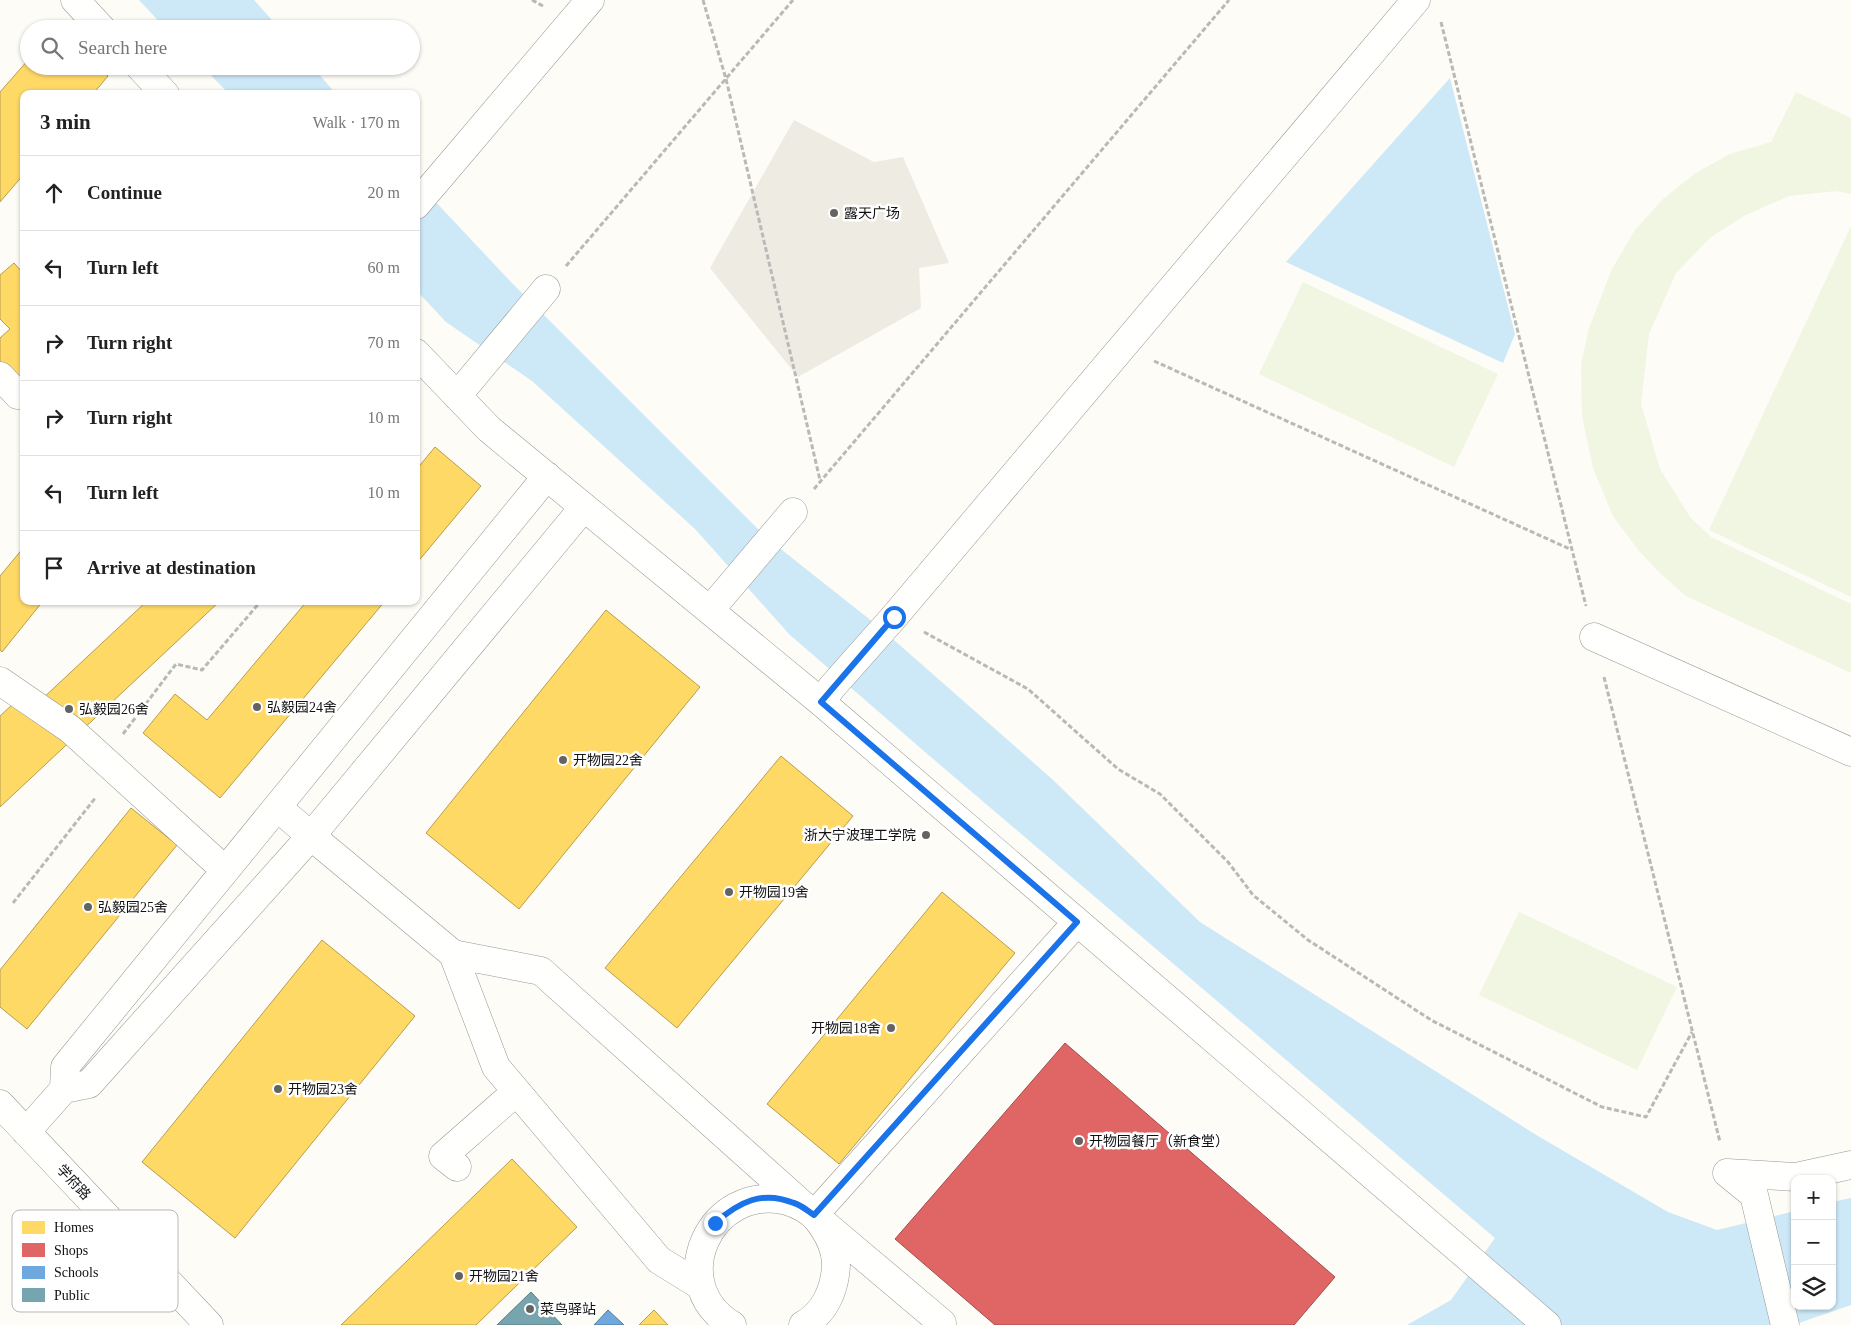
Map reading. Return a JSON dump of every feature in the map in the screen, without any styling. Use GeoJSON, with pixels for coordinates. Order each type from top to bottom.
{"type":"FeatureCollection","features":[{"type":"Feature","properties":{"kind":"street"},"geometry":{"type":"LineString","coordinates":[[75,0],[94,20]]}},
{"type":"Feature","properties":{"kind":"street"},"geometry":{"type":"LineString","coordinates":[[420,200],[590,0]]}},
{"type":"Feature","properties":{"kind":"street"},"geometry":{"type":"LineString","coordinates":[[827,695],[1416,0]]}},
{"type":"Feature","properties":{"kind":"street"},"geometry":{"type":"LineString","coordinates":[[147,75],[161,90]]}},
{"type":"Feature","properties":{"kind":"street"},"geometry":{"type":"LineString","coordinates":[[457,396],[546,289]]}},
{"type":"Feature","properties":{"kind":"street"},"geometry":{"type":"LineString","coordinates":[[420,357],[489,429],[584,508],[718,601],[827,695],[1077,922],[1547,1325]]}},
{"type":"Feature","properties":{"kind":"street"},"geometry":{"type":"LineString","coordinates":[[0,376],[20,395]]}},
{"type":"Feature","properties":{"kind":"street"},"geometry":{"type":"LineString","coordinates":[[64,1089],[65,1067],[547,476]]}},
{"type":"Feature","properties":{"kind":"street"},"geometry":{"type":"LineString","coordinates":[[26,1132],[64,1089],[89,1084],[311,836],[584,508]]}},
{"type":"Feature","properties":{"kind":"street"},"geometry":{"type":"LineString","coordinates":[[718,601],[793,512]]}},
{"type":"Feature","properties":{"kind":"street"},"geometry":{"type":"LineString","coordinates":[[1594,637],[1851,752]]}},
{"type":"Feature","properties":{"kind":"street"},"geometry":{"type":"LineString","coordinates":[[0,681],[70,729],[225,870]]}},
{"type":"Feature","properties":{"kind":"street"},"geometry":{"type":"LineString","coordinates":[[277,806],[453,954],[540,971],[814,1215],[942,1323],[940,1325]]}},
{"type":"Feature","properties":{"kind":"street"},"geometry":{"type":"LineString","coordinates":[[814,1215],[1077,922]]}},
{"type":"Feature","properties":{"kind":"street"},"geometry":{"type":"LineString","coordinates":[[453,954],[496,1067],[660,1260],[701,1286]]}},
{"type":"Feature","properties":{"kind":"street"},"geometry":{"type":"LineString","coordinates":[[457,1168],[443,1156],[516,1092]]}},
{"type":"Feature","properties":{"kind":"street","name":"学府路"},"geometry":{"type":"LineString","coordinates":[[0,1104],[100,1210]]}},
{"type":"Feature","properties":{"kind":"street"},"geometry":{"type":"LineString","coordinates":[[1728,1173],[1796,1177],[1851,1166]]}},
{"type":"Feature","properties":{"kind":"street"},"geometry":{"type":"LineString","coordinates":[[1728,1173],[1754,1195],[1785,1325]]}},
{"type":"Feature","properties":{"kind":"street"},"geometry":{"type":"LineString","coordinates":[[728,1323],[710,1304],[701,1286],[699,1264],[703,1242],[715,1223],[732,1208],[752,1199],[774,1198],[795,1203],[814,1215],[828,1234],[836,1257],[836,1280],[826,1302],[811,1321],[803,1325]]}},
{"type":"Feature","properties":{"kind":"street","name":"学府路"},"geometry":{"type":"LineString","coordinates":[[178,1292],[209,1325]]}},
{"type":"Feature","properties":{"kind":"path"},"geometry":{"type":"LineString","coordinates":[[703,0],[726,79],[820,481]]}},
{"type":"Feature","properties":{"kind":"path"},"geometry":{"type":"LineString","coordinates":[[546,289],[793,0]]}},
{"type":"Feature","properties":{"kind":"path"},"geometry":{"type":"LineString","coordinates":[[793,512],[1229,0]]}},
{"type":"Feature","properties":{"kind":"path"},"geometry":{"type":"LineString","coordinates":[[1440,19],[1728,1173]]}},
{"type":"Feature","properties":{"kind":"path"},"geometry":{"type":"LineString","coordinates":[[1122,347],[1572,550]]}},
{"type":"Feature","properties":{"kind":"path"},"geometry":{"type":"LineString","coordinates":[[894,616],[1028,689],[1118,769],[1160,794],[1228,862],[1253,895],[1260,901],[1308,940],[1431,1020],[1602,1107],[1646,1116],[1692,1032]]}},
{"type":"Feature","properties":{"kind":"green space"},"geometry":{"type":"Polygon","coordinates":[[[1796,92],[1851,118],[1851,194],[1836,191],[1789,196],[1744,216],[1711,237],[1676,273],[1649,334],[1641,404],[1660,469],[1690,517],[1711,537],[1851,604],[1851,673],[1686,596],[1661,574],[1639,551],[1613,516],[1593,468],[1582,416],[1581,364],[1589,328],[1612,269],[1635,230],[1662,200],[1694,174],[1730,154],[1771,142],[1796,92]]]}},
{"type":"Feature","properties":{"kind":"green space"},"geometry":{"type":"Polygon","coordinates":[[[1851,226],[1851,597],[1709,530],[1851,226]]]}},
{"type":"Feature","properties":{"kind":"green space"},"geometry":{"type":"Polygon","coordinates":[[[1303,282],[1498,374],[1454,467],[1259,374],[1303,282]]]}},
{"type":"Feature","properties":{"kind":"green space"},"geometry":{"type":"Polygon","coordinates":[[[1519,912],[1677,987],[1637,1070],[1479,995],[1519,912]]]}},
{"type":"Feature","properties":{"kind":"shaded area","name":"露天广场"},"geometry":{"type":"Polygon","coordinates":[[[794,120],[874,162],[903,157],[949,263],[919,268],[921,308],[798,377],[710,268],[794,120]]]}},
{"type":"Feature","properties":{"kind":"water"},"geometry":{"type":"Polygon","coordinates":[[[139,0],[254,0],[272,20],[158,20],[139,0]]]}},
{"type":"Feature","properties":{"kind":"water"},"geometry":{"type":"Polygon","coordinates":[[[211,75],[320,75],[333,90],[225,90],[211,75]]]}},
{"type":"Feature","properties":{"kind":"water"},"geometry":{"type":"Polygon","coordinates":[[[1450,78],[1515,334],[1503,363],[1286,262],[1450,78]]]}},
{"type":"Feature","properties":{"kind":"water"},"geometry":{"type":"Polygon","coordinates":[[[420,185],[510,281],[768,539],[878,626],[1052,779],[1200,922],[1538,1136],[1668,1212],[1717,1230],[1791,1212],[1791,1310],[1836,1310],[1836,1201],[1851,1198],[1851,1305],[1793,1325],[1407,1325],[1451,1300],[1495,1238],[789,634],[695,529],[532,381],[446,322],[420,294],[420,185]]]}},
{"type":"Feature","properties":{"kind":"building: Homes"},"geometry":{"type":"Polygon","coordinates":[[[20,69],[20,75],[108,76],[96,90],[20,90],[20,179],[0,202],[0,92],[20,69]]]}},
{"type":"Feature","properties":{"kind":"building: Homes"},"geometry":{"type":"Polygon","coordinates":[[[14,263],[20,270],[20,376],[0,395],[0,338],[10,329],[0,319],[0,275],[14,263]]]}},
{"type":"Feature","properties":{"kind":"building: Homes"},"geometry":{"type":"Polygon","coordinates":[[[435,447],[481,486],[420,559],[420,465],[435,447]]]}},
{"type":"Feature","properties":{"kind":"building: Homes"},"geometry":{"type":"Polygon","coordinates":[[[20,552],[20,605],[40,605],[2,652],[0,650],[0,576],[20,552]]]}},
{"type":"Feature","properties":{"kind":"building: Homes","name":"弘毅园26舍"},"geometry":{"type":"Polygon","coordinates":[[[143,605],[216,605],[0,807],[0,716],[14,703],[25,715],[143,605]]]}},
{"type":"Feature","properties":{"kind":"building: Homes","name":"弘毅园24舍"},"geometry":{"type":"Polygon","coordinates":[[[304,605],[382,605],[220,798],[143,733],[175,694],[207,720],[304,605]]]}},
{"type":"Feature","properties":{"kind":"building: Homes","name":"开物园22舍"},"geometry":{"type":"Polygon","coordinates":[[[606,610],[700,687],[519,909],[426,833],[606,610]]]}},
{"type":"Feature","properties":{"kind":"building: Homes","name":"开物园19舍"},"geometry":{"type":"Polygon","coordinates":[[[781,756],[853,816],[677,1028],[605,968],[781,756]]]}},
{"type":"Feature","properties":{"kind":"building: Homes","name":"弘毅园25舍"},"geometry":{"type":"Polygon","coordinates":[[[131,808],[177,845],[27,1029],[0,1007],[0,970],[131,808]]]}},
{"type":"Feature","properties":{"kind":"building: Homes","name":"开物园18舍"},"geometry":{"type":"Polygon","coordinates":[[[942,892],[1015,953],[839,1164],[767,1104],[942,892]]]}},
{"type":"Feature","properties":{"kind":"building: Homes","name":"开物园23舍"},"geometry":{"type":"Polygon","coordinates":[[[322,940],[415,1016],[235,1238],[142,1162],[322,940]]]}},
{"type":"Feature","properties":{"kind":"building: Homes","name":"开物园21舍"},"geometry":{"type":"Polygon","coordinates":[[[512,1159],[577,1227],[476,1325],[341,1325],[512,1159]]]}},
{"type":"Feature","properties":{"kind":"building: Homes"},"geometry":{"type":"Polygon","coordinates":[[[654,1310],[668,1325],[639,1325],[654,1310]]]}},
{"type":"Feature","properties":{"kind":"building: Shops","name":"开物园餐厅（新食堂）"},"geometry":{"type":"Polygon","coordinates":[[[1065,1043],[1335,1277],[1294,1325],[995,1325],[895,1239],[1065,1043]]]}},
{"type":"Feature","properties":{"kind":"building: Schools"},"geometry":{"type":"Polygon","coordinates":[[[608,1310],[624,1325],[594,1325],[608,1310]]]}},
{"type":"Feature","properties":{"kind":"building: Public","name":"菜鸟驿站"},"geometry":{"type":"Polygon","coordinates":[[[531,1292],[562,1325],[497,1325],[531,1292]]]}},
{"type":"Feature","properties":{"kind":"place","name":"露天广场"},"geometry":{"type":"Point","coordinates":[834,213]}},
{"type":"Feature","properties":{"kind":"place","name":"弘毅园24舍"},"geometry":{"type":"Point","coordinates":[257,707]}},
{"type":"Feature","properties":{"kind":"place","name":"弘毅园26舍"},"geometry":{"type":"Point","coordinates":[69,709]}},
{"type":"Feature","properties":{"kind":"place","name":"开物园22舍"},"geometry":{"type":"Point","coordinates":[563,760]}},
{"type":"Feature","properties":{"kind":"place","name":"浙大宁波理工学院"},"geometry":{"type":"Point","coordinates":[926,835]}},
{"type":"Feature","properties":{"kind":"place","name":"开物园19舍"},"geometry":{"type":"Point","coordinates":[729,892]}},
{"type":"Feature","properties":{"kind":"place","name":"弘毅园25舍"},"geometry":{"type":"Point","coordinates":[88,907]}},
{"type":"Feature","properties":{"kind":"place","name":"开物园18舍"},"geometry":{"type":"Point","coordinates":[891,1028]}},
{"type":"Feature","properties":{"kind":"place","name":"开物园23舍"},"geometry":{"type":"Point","coordinates":[278,1089]}},
{"type":"Feature","properties":{"kind":"place","name":"开物园餐厅（新食堂）"},"geometry":{"type":"Point","coordinates":[1079,1141]}},
{"type":"Feature","properties":{"kind":"place","name":"开物园21舍"},"geometry":{"type":"Point","coordinates":[459,1276]}},
{"type":"Feature","properties":{"kind":"place","name":"菜鸟驿站"},"geometry":{"type":"Point","coordinates":[530,1309]}},
{"type":"Feature","properties":{"kind":"route"},"geometry":{"type":"LineString","coordinates":[[715,1223],[732,1208],[752,1199],[774,1198],[795,1203],[814,1215],[1077,922],[821,702],[894,617]]}}]}
